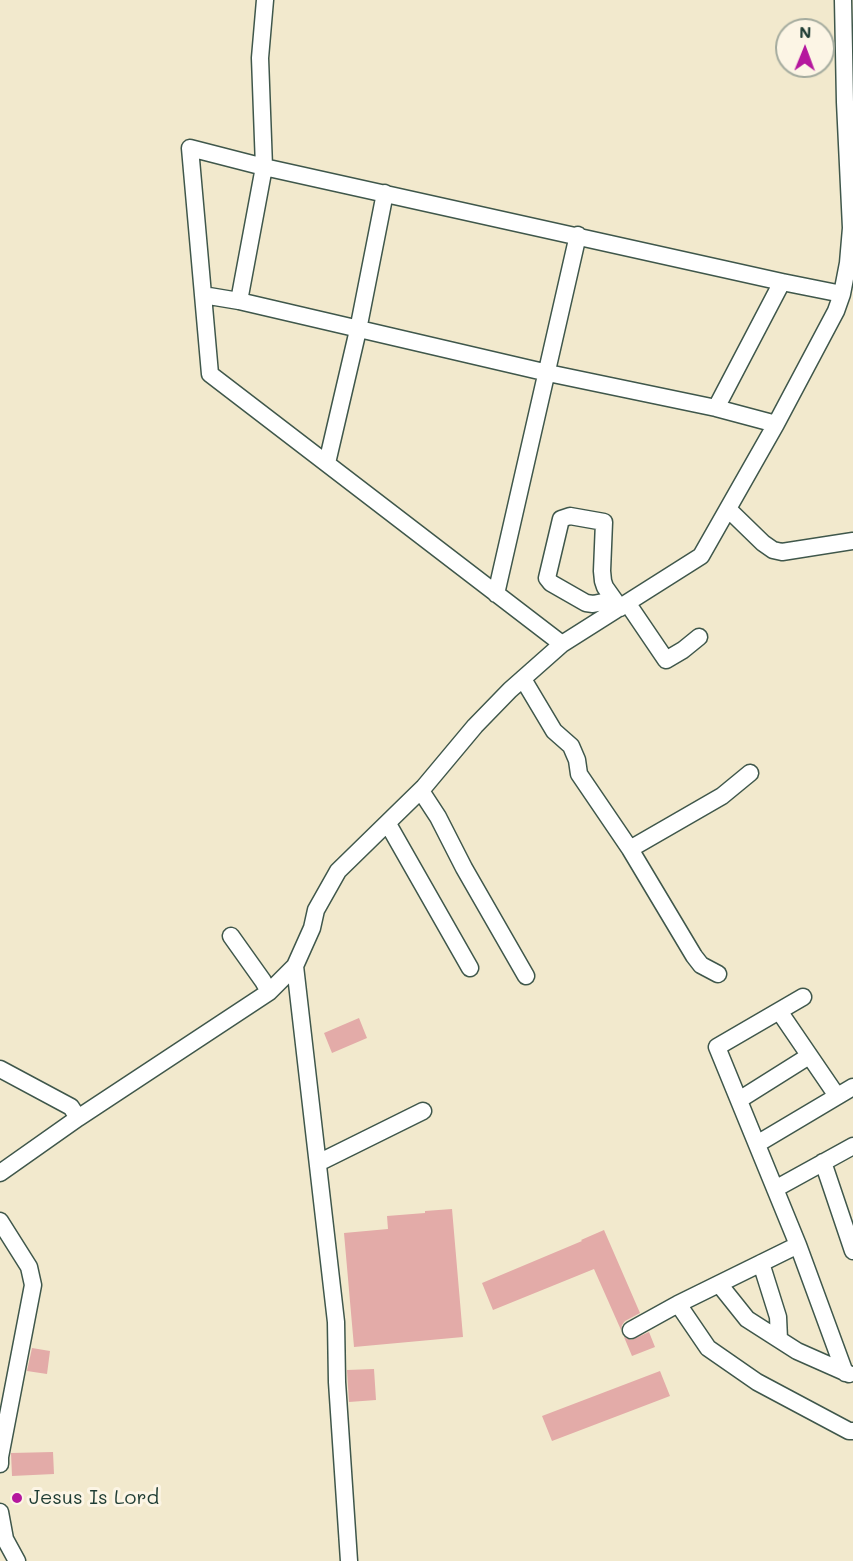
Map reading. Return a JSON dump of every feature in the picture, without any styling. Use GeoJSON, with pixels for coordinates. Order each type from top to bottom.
{"type":"FeatureCollection","features":[{"type":"Feature","properties":{"kind":"street"},"geometry":{"type":"LineString","coordinates":[[239,301],[264,167],[260,58],[265,0]]}},
{"type":"Feature","properties":{"kind":"street"},"geometry":{"type":"LineString","coordinates":[[0,1173],[78,1118],[268,992],[295,966],[312,928],[316,910],[338,871],[421,791],[476,726],[562,644],[620,604],[701,556],[776,424],[836,311],[842,294],[851,228],[843,0]]}},
{"type":"Feature","properties":{"kind":"street"},"geometry":{"type":"LineString","coordinates":[[562,644],[210,374],[190,148],[264,167],[842,294]]}},
{"type":"Feature","properties":{"kind":"street"},"geometry":{"type":"LineString","coordinates":[[327,463],[358,330],[385,193]]}},
{"type":"Feature","properties":{"kind":"street"},"geometry":{"type":"LineString","coordinates":[[496,594],[578,236]]}},
{"type":"Feature","properties":{"kind":"street"},"geometry":{"type":"LineString","coordinates":[[716,408],[782,282]]}},
{"type":"Feature","properties":{"kind":"street"},"geometry":{"type":"LineString","coordinates":[[203,295],[239,301],[548,373],[716,408],[776,424]]}},
{"type":"Feature","properties":{"kind":"street"},"geometry":{"type":"LineString","coordinates":[[728,508],[773,550],[782,552],[853,541]]}},
{"type":"Feature","properties":{"kind":"street"},"geometry":{"type":"LineString","coordinates":[[620,604],[586,603],[551,583],[547,578],[561,519],[570,516],[604,522],[602,571],[604,587],[620,604],[666,660],[699,637]]}},
{"type":"Feature","properties":{"kind":"street"},"geometry":{"type":"LineString","coordinates":[[523,679],[554,731],[571,746],[579,774],[630,849],[694,957],[700,965],[718,974]]}},
{"type":"Feature","properties":{"kind":"street"},"geometry":{"type":"LineString","coordinates":[[630,849],[722,796],[750,773]]}},
{"type":"Feature","properties":{"kind":"street"},"geometry":{"type":"LineString","coordinates":[[421,791],[438,817],[464,868],[526,976]]}},
{"type":"Feature","properties":{"kind":"street"},"geometry":{"type":"LineString","coordinates":[[388,824],[470,968]]}},
{"type":"Feature","properties":{"kind":"street"},"geometry":{"type":"LineString","coordinates":[[231,936],[263,981],[268,992]]}},
{"type":"Feature","properties":{"kind":"street"},"geometry":{"type":"LineString","coordinates":[[295,966],[336,1322],[337,1382],[349,1561]]}},
{"type":"Feature","properties":{"kind":"street"},"geometry":{"type":"LineString","coordinates":[[803,997],[717,1047],[849,1374]]}},
{"type":"Feature","properties":{"kind":"street"},"geometry":{"type":"LineString","coordinates":[[779,1011],[837,1096]]}},
{"type":"Feature","properties":{"kind":"street"},"geometry":{"type":"LineString","coordinates":[[739,1100],[809,1056]]}},
{"type":"Feature","properties":{"kind":"street"},"geometry":{"type":"LineString","coordinates":[[0,1069],[70,1107],[78,1118]]}},
{"type":"Feature","properties":{"kind":"street"},"geometry":{"type":"LineString","coordinates":[[757,1144],[853,1087]]}},
{"type":"Feature","properties":{"kind":"street"},"geometry":{"type":"LineString","coordinates":[[318,1162],[423,1111]]}},
{"type":"Feature","properties":{"kind":"street"},"geometry":{"type":"LineString","coordinates":[[775,1189],[853,1146]]}},
{"type":"Feature","properties":{"kind":"street"},"geometry":{"type":"LineString","coordinates":[[823,1162],[853,1251]]}},
{"type":"Feature","properties":{"kind":"street"},"geometry":{"type":"LineString","coordinates":[[0,1221],[28,1266],[33,1285],[0,1464]]}},
{"type":"Feature","properties":{"kind":"street"},"geometry":{"type":"LineString","coordinates":[[631,1330],[678,1304],[798,1245]]}},
{"type":"Feature","properties":{"kind":"street"},"geometry":{"type":"LineString","coordinates":[[761,1263],[778,1317],[779,1339]]}},
{"type":"Feature","properties":{"kind":"street"},"geometry":{"type":"LineString","coordinates":[[719,1284],[747,1319],[797,1351],[849,1374]]}},
{"type":"Feature","properties":{"kind":"street"},"geometry":{"type":"LineString","coordinates":[[678,1304],[708,1348],[757,1382],[849,1431],[853,1431]]}},
{"type":"Feature","properties":{"kind":"street"},"geometry":{"type":"LineString","coordinates":[[0,1512],[11,1560]]}},
{"type":"Feature","properties":{"kind":"building"},"geometry":{"type":"Polygon","coordinates":[[[359,1018],[367,1038],[332,1053],[324,1033],[359,1018]]]}},
{"type":"Feature","properties":{"kind":"building"},"geometry":{"type":"Polygon","coordinates":[[[452,1209],[463,1337],[354,1347],[344,1233],[388,1229],[387,1216],[452,1209]]]}},
{"type":"Feature","properties":{"kind":"building"},"geometry":{"type":"Polygon","coordinates":[[[604,1230],[640,1313],[625,1321],[621,1330],[594,1269],[493,1310],[482,1283],[604,1230]]]}},
{"type":"Feature","properties":{"kind":"building"},"geometry":{"type":"Polygon","coordinates":[[[649,1332],[655,1347],[632,1356],[624,1337],[631,1340],[649,1332]]]}},
{"type":"Feature","properties":{"kind":"building"},"geometry":{"type":"Polygon","coordinates":[[[32,1348],[50,1351],[47,1374],[27,1371],[32,1348]]]}},
{"type":"Feature","properties":{"kind":"building"},"geometry":{"type":"Polygon","coordinates":[[[374,1369],[376,1400],[349,1402],[347,1370],[374,1369]]]}},
{"type":"Feature","properties":{"kind":"building"},"geometry":{"type":"Polygon","coordinates":[[[660,1371],[670,1396],[552,1441],[542,1416],[660,1371]]]}},
{"type":"Feature","properties":{"kind":"building"},"geometry":{"type":"Polygon","coordinates":[[[53,1452],[54,1474],[12,1476],[11,1453],[53,1452]]]}},
{"type":"Feature","properties":{"kind":"place","name":"Jesus Is Lord"},"geometry":{"type":"Point","coordinates":[17,1498]}}]}
